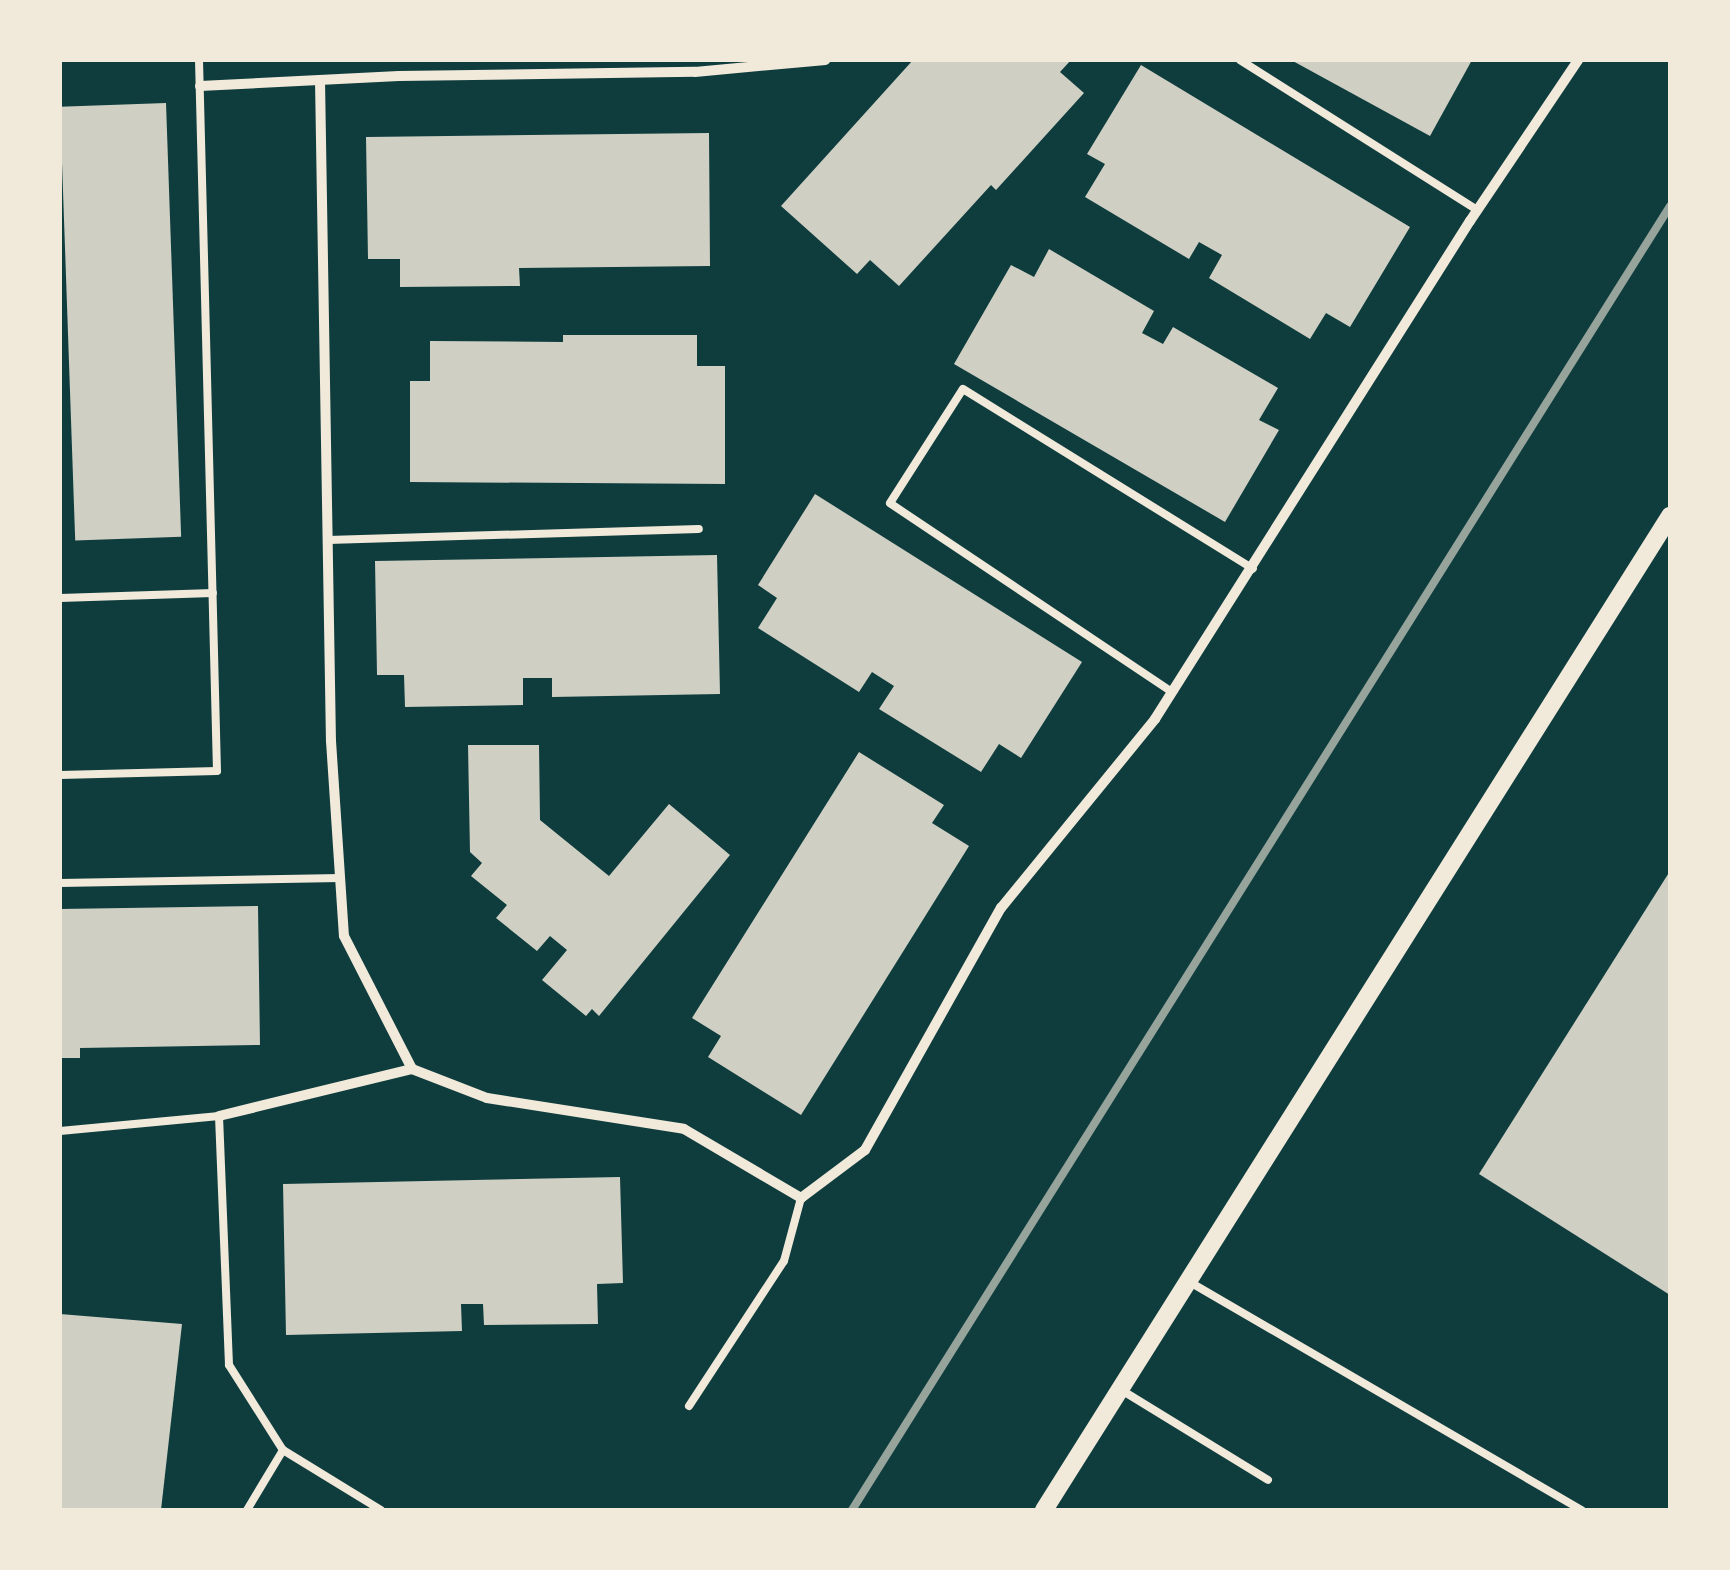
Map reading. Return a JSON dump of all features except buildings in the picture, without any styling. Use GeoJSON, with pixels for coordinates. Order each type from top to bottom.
{"type":"FeatureCollection","features":[{"type":"Feature","properties":{"kind":"street"},"geometry":{"type":"LineString","coordinates":[[200,86],[695,72],[825,60]]}},
{"type":"Feature","properties":{"kind":"street"},"geometry":{"type":"LineString","coordinates":[[219,1116],[412,1069],[487,1098],[684,1129],[802,1198],[865,1150],[1001,908],[1172,692],[1478,210],[1578,60]]}},
{"type":"Feature","properties":{"kind":"street"},"geometry":{"type":"LineString","coordinates":[[320,80],[331,741],[344,936],[412,1069]]}},
{"type":"Feature","properties":{"kind":"street"},"geometry":{"type":"LineString","coordinates":[[1044,1510],[1670,516]]}},
{"type":"Feature","properties":{"kind":"lane"},"geometry":{"type":"LineString","coordinates":[[60,774],[216,771],[199,60]]}},
{"type":"Feature","properties":{"kind":"lane"},"geometry":{"type":"LineString","coordinates":[[1240,60],[1478,210]]}},
{"type":"Feature","properties":{"kind":"lane"},"geometry":{"type":"LineString","coordinates":[[1172,692],[890,503],[963,389],[1252,569]]}},
{"type":"Feature","properties":{"kind":"lane"},"geometry":{"type":"LineString","coordinates":[[328,540],[699,528]]}},
{"type":"Feature","properties":{"kind":"lane"},"geometry":{"type":"LineString","coordinates":[[60,598],[213,593]]}},
{"type":"Feature","properties":{"kind":"lane"},"geometry":{"type":"LineString","coordinates":[[60,883],[340,878]]}},
{"type":"Feature","properties":{"kind":"lane"},"geometry":{"type":"LineString","coordinates":[[60,1132],[219,1116],[229,1365],[283,1450],[381,1510]]}},
{"type":"Feature","properties":{"kind":"lane"},"geometry":{"type":"LineString","coordinates":[[689,1406],[784,1261],[802,1198]]}},
{"type":"Feature","properties":{"kind":"lane"},"geometry":{"type":"LineString","coordinates":[[1187,1280],[1582,1510]]}},
{"type":"Feature","properties":{"kind":"lane"},"geometry":{"type":"LineString","coordinates":[[1119,1389],[1268,1480]]}},
{"type":"Feature","properties":{"kind":"lane"},"geometry":{"type":"LineString","coordinates":[[247,1510],[283,1450]]}},
{"type":"Feature","properties":{"kind":"railway"},"geometry":{"type":"LineString","coordinates":[[852,1510],[1670,206]]}}]}
